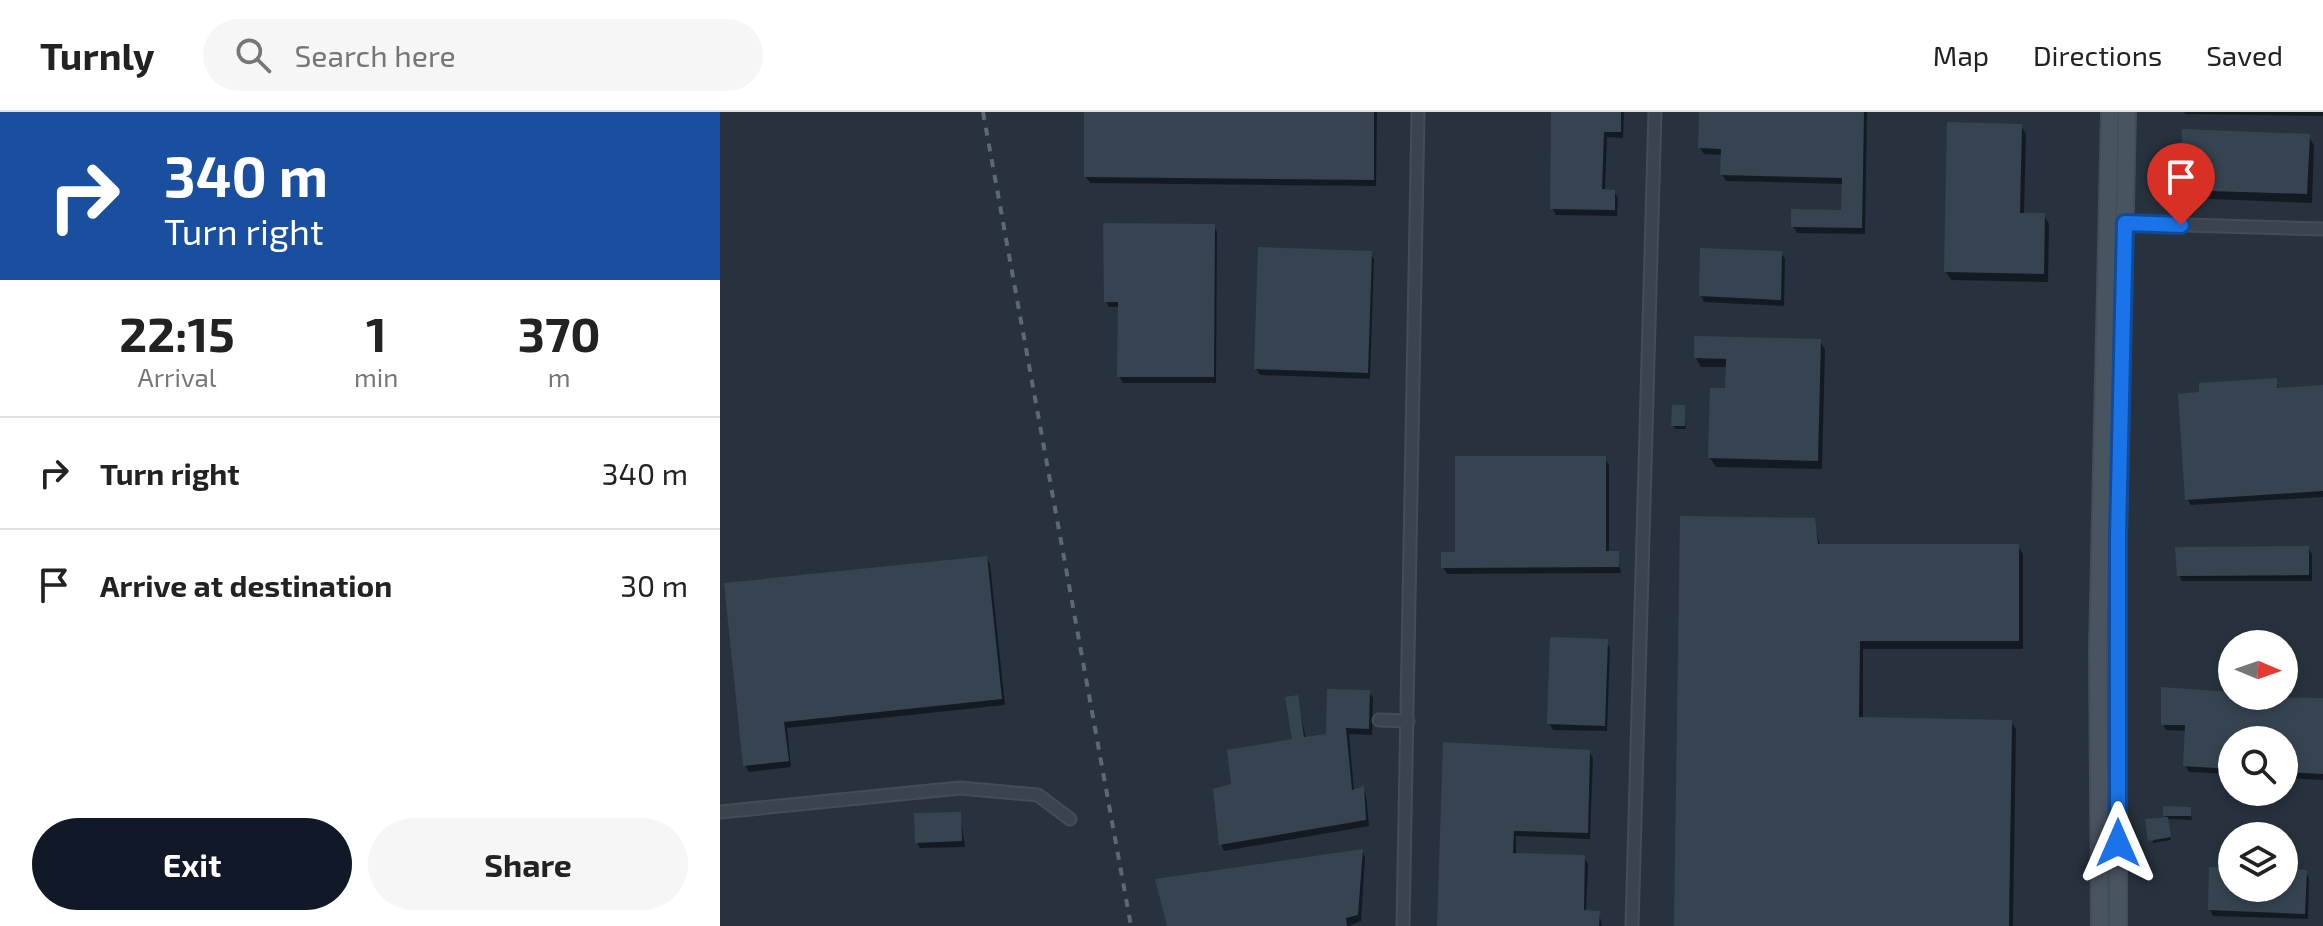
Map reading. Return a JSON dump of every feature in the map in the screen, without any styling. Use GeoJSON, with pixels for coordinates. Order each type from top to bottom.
{"type":"FeatureCollection","features":[{"type":"Feature","properties":{"kind":"main road"},"geometry":{"type":"LineString","coordinates":[[2100,926],[2098,649],[2110,112]]}},
{"type":"Feature","properties":{"kind":"main road"},"geometry":{"type":"LineString","coordinates":[[2118,926],[2118,534],[2127,112]]}},
{"type":"Feature","properties":{"kind":"street"},"geometry":{"type":"LineString","coordinates":[[1403,926],[1418,112]]}},
{"type":"Feature","properties":{"kind":"street"},"geometry":{"type":"LineString","coordinates":[[1632,926],[1655,112]]}},
{"type":"Feature","properties":{"kind":"street"},"geometry":{"type":"LineString","coordinates":[[2107,223],[2323,229]]}},
{"type":"Feature","properties":{"kind":"street"},"geometry":{"type":"LineString","coordinates":[[1379,720],[1408,721]]}},
{"type":"Feature","properties":{"kind":"street"},"geometry":{"type":"LineString","coordinates":[[720,812],[960,788],[1038,795],[1070,819]]}},
{"type":"Feature","properties":{"kind":"building"},"geometry":{"type":"Polygon","coordinates":[[[1084,112],[1374,112],[1374,180],[1084,177],[1084,112]]]}},
{"type":"Feature","properties":{"kind":"building"},"geometry":{"type":"Polygon","coordinates":[[[1551,112],[1621,112],[1621,132],[1604,132],[1602,189],[1615,190],[1615,210],[1550,209],[1551,112]]]}},
{"type":"Feature","properties":{"kind":"building"},"geometry":{"type":"Polygon","coordinates":[[[1699,112],[1864,112],[1862,228],[1791,227],[1791,209],[1841,210],[1842,178],[1720,175],[1721,149],[1698,148],[1699,112]]]}},
{"type":"Feature","properties":{"kind":"building"},"geometry":{"type":"Polygon","coordinates":[[[1947,122],[2022,124],[2020,213],[2045,213],[2044,274],[1944,272],[1947,122]]]}},
{"type":"Feature","properties":{"kind":"building"},"geometry":{"type":"Polygon","coordinates":[[[2182,129],[2310,134],[2307,194],[2180,190],[2182,129]]]}},
{"type":"Feature","properties":{"kind":"building"},"geometry":{"type":"Polygon","coordinates":[[[1103,223],[1215,224],[1214,377],[1117,377],[1118,302],[1104,302],[1103,223]]]}},
{"type":"Feature","properties":{"kind":"building"},"geometry":{"type":"Polygon","coordinates":[[[1258,247],[1372,251],[1368,373],[1254,369],[1258,247]]]}},
{"type":"Feature","properties":{"kind":"building"},"geometry":{"type":"Polygon","coordinates":[[[1700,248],[1782,251],[1781,300],[1699,296],[1700,248]]]}},
{"type":"Feature","properties":{"kind":"building"},"geometry":{"type":"Polygon","coordinates":[[[1694,336],[1821,339],[1818,461],[1708,458],[1710,388],[1725,388],[1726,359],[1694,358],[1694,336]]]}},
{"type":"Feature","properties":{"kind":"building"},"geometry":{"type":"Polygon","coordinates":[[[2277,378],[2277,388],[2323,385],[2323,491],[2185,500],[2178,394],[2199,392],[2199,383],[2277,378]]]}},
{"type":"Feature","properties":{"kind":"building"},"geometry":{"type":"Polygon","coordinates":[[[1672,405],[1685,405],[1685,426],[1671,426],[1672,405]]]}},
{"type":"Feature","properties":{"kind":"building"},"geometry":{"type":"Polygon","coordinates":[[[1455,456],[1606,456],[1606,551],[1619,551],[1619,567],[1441,568],[1441,552],[1455,552],[1455,456]]]}},
{"type":"Feature","properties":{"kind":"building"},"geometry":{"type":"Polygon","coordinates":[[[1680,516],[1815,518],[1818,544],[2019,544],[2019,641],[1860,641],[1859,717],[2012,720],[2009,926],[1674,926],[1680,516]]]}},
{"type":"Feature","properties":{"kind":"building"},"geometry":{"type":"Polygon","coordinates":[[[2309,546],[2309,575],[2177,576],[2175,547],[2309,546]]]}},
{"type":"Feature","properties":{"kind":"building"},"geometry":{"type":"Polygon","coordinates":[[[987,556],[1002,699],[784,722],[789,761],[743,766],[724,583],[987,556]]]}},
{"type":"Feature","properties":{"kind":"building"},"geometry":{"type":"Polygon","coordinates":[[[1550,637],[1608,639],[1605,726],[1547,724],[1550,637]]]}},
{"type":"Feature","properties":{"kind":"building"},"geometry":{"type":"Polygon","coordinates":[[[2161,687],[2218,691],[2218,710],[2298,710],[2298,697],[2323,698],[2323,774],[2298,773],[2298,726],[2218,726],[2218,768],[2183,766],[2185,725],[2161,725],[2161,687]]]}},
{"type":"Feature","properties":{"kind":"building"},"geometry":{"type":"Polygon","coordinates":[[[1327,689],[1370,690],[1369,729],[1346,728],[1352,790],[1364,786],[1366,820],[1219,845],[1213,789],[1231,784],[1227,750],[1292,739],[1285,697],[1298,695],[1304,737],[1326,734],[1327,689]]]}},
{"type":"Feature","properties":{"kind":"building"},"geometry":{"type":"Polygon","coordinates":[[[1443,742],[1590,750],[1588,833],[1514,831],[1513,853],[1585,855],[1584,910],[1600,911],[1599,926],[1437,926],[1443,742]]]}},
{"type":"Feature","properties":{"kind":"building"},"geometry":{"type":"Polygon","coordinates":[[[2163,806],[2191,807],[2191,816],[2163,816],[2163,806]]]}},
{"type":"Feature","properties":{"kind":"building"},"geometry":{"type":"Polygon","coordinates":[[[961,812],[962,841],[915,843],[914,813],[961,812]]]}},
{"type":"Feature","properties":{"kind":"building"},"geometry":{"type":"Polygon","coordinates":[[[2168,817],[2171,837],[2148,841],[2145,819],[2168,817]]]}},
{"type":"Feature","properties":{"kind":"building"},"geometry":{"type":"Polygon","coordinates":[[[1363,849],[1358,915],[1346,918],[1347,926],[1167,926],[1155,879],[1363,849]]]}},
{"type":"Feature","properties":{"kind":"building"},"geometry":{"type":"Polygon","coordinates":[[[2209,867],[2218,867],[2218,902],[2298,902],[2298,870],[2307,870],[2305,914],[2208,910],[2209,867]]]}},
{"type":"Feature","properties":{"kind":"railway"},"geometry":{"type":"LineString","coordinates":[[983,112],[1131,926]]}},
{"type":"Feature","properties":{"kind":"route"},"geometry":{"type":"LineString","coordinates":[[2118,843],[2118,534],[2125,223],[2181,225]]}}]}
